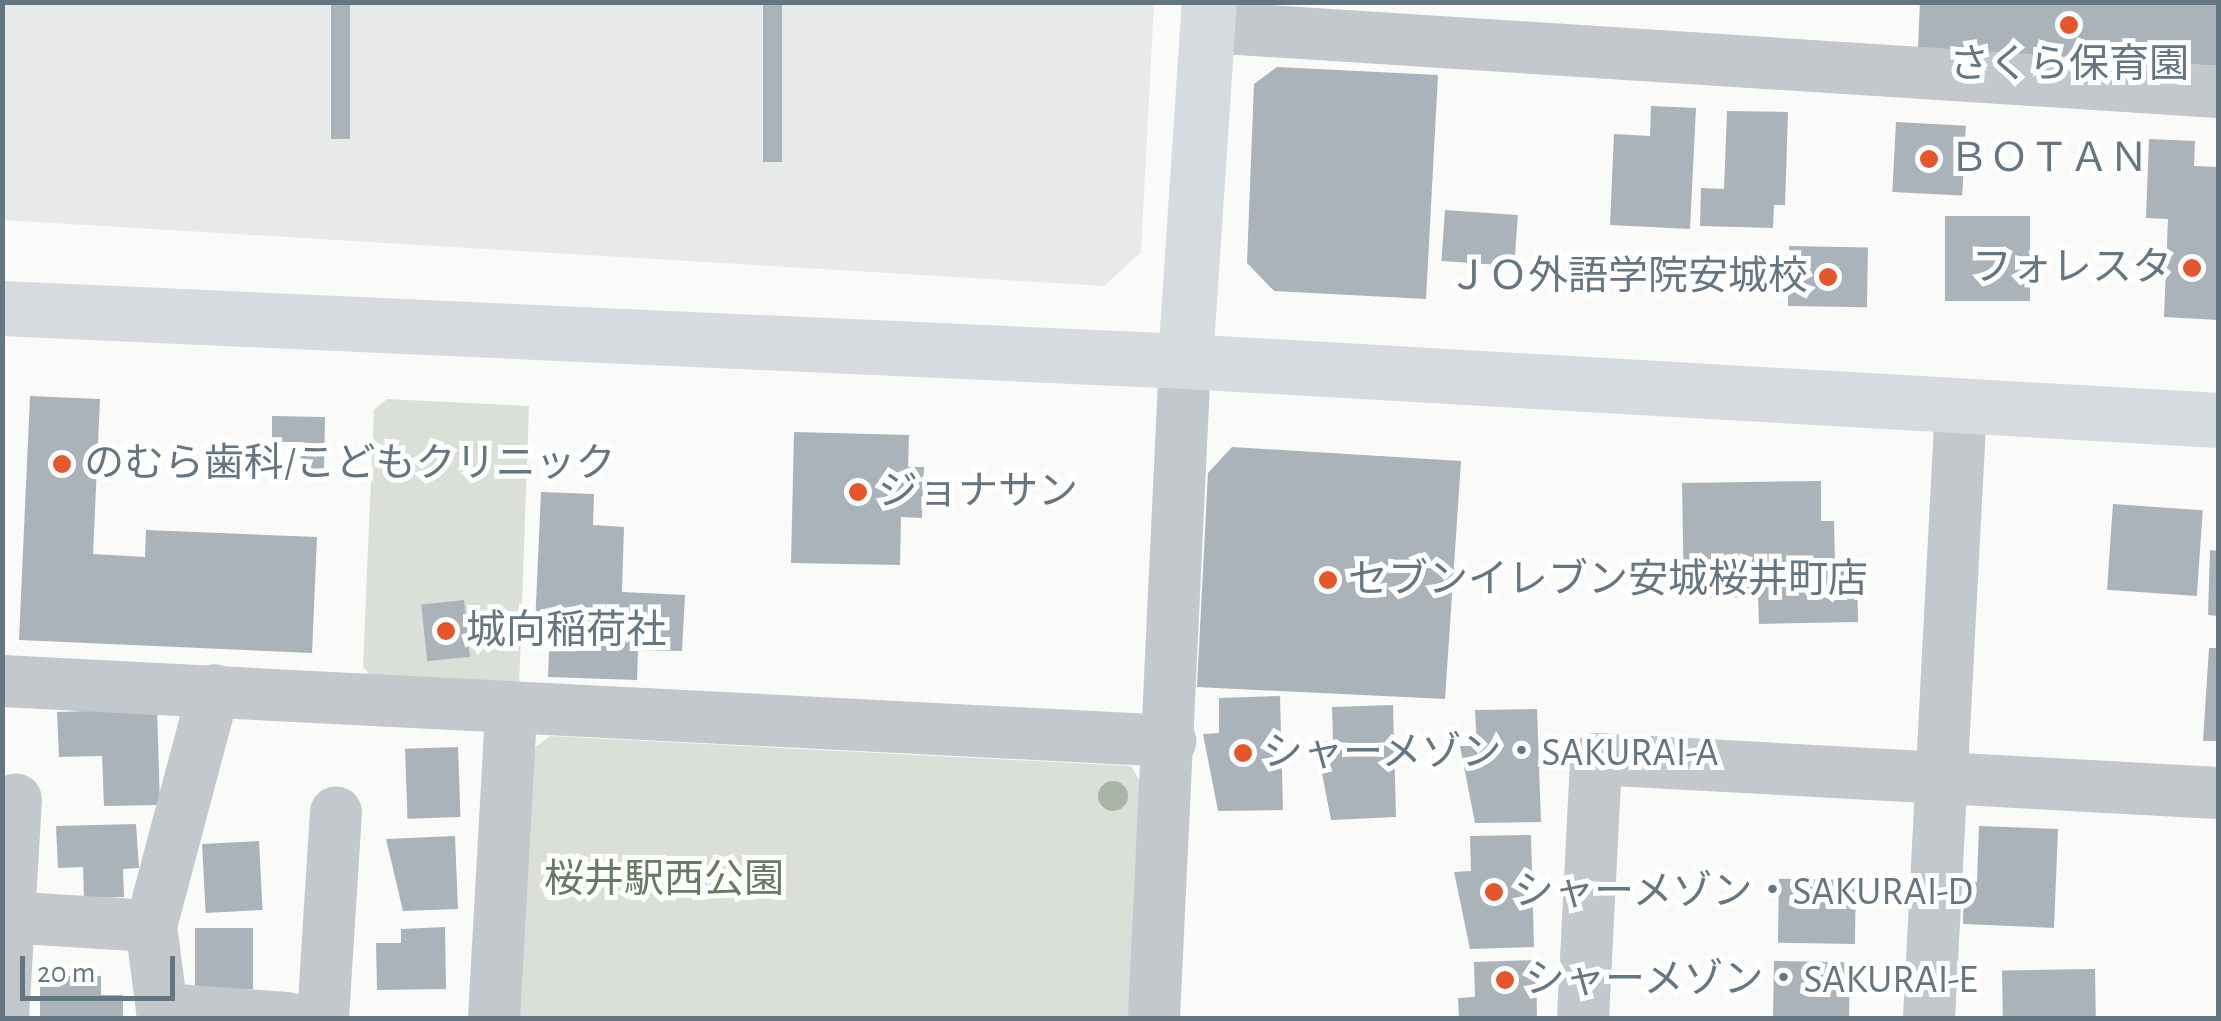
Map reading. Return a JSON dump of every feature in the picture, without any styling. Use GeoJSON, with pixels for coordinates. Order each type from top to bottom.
{"type":"FeatureCollection","features":[{"type":"Feature","properties":{"kind":"street"},"geometry":{"type":"LineString","coordinates":[[1154,1018],[1185,360],[1208,15],[2218,92]]}},
{"type":"Feature","properties":{"kind":"street"},"geometry":{"type":"LineString","coordinates":[[2,308],[1185,360],[2218,420]]}},
{"type":"Feature","properties":{"kind":"street"},"geometry":{"type":"LineString","coordinates":[[1929,1018],[1960,406]]}},
{"type":"Feature","properties":{"kind":"street"},"geometry":{"type":"LineString","coordinates":[[2,681],[1170,741]]}},
{"type":"Feature","properties":{"kind":"street"},"geometry":{"type":"LineString","coordinates":[[214,690],[151,926],[162,1014],[287,1018]]}},
{"type":"Feature","properties":{"kind":"street"},"geometry":{"type":"LineString","coordinates":[[494,1018],[511,710]]}},
{"type":"Feature","properties":{"kind":"street"},"geometry":{"type":"LineString","coordinates":[[1583,1018],[1596,759],[2218,793]]}},
{"type":"Feature","properties":{"kind":"street"},"geometry":{"type":"LineString","coordinates":[[2,1018],[4,917],[16,799]]}},
{"type":"Feature","properties":{"kind":"street"},"geometry":{"type":"LineString","coordinates":[[323,1018],[336,812]]}},
{"type":"Feature","properties":{"kind":"street"},"geometry":{"type":"LineString","coordinates":[[4,917],[151,926]]}},
{"type":"Feature","properties":{"kind":"shaded area"},"geometry":{"type":"Polygon","coordinates":[[[2,3],[1154,3],[1141,252],[1104,286],[3,220],[2,3]]]}},
{"type":"Feature","properties":{"kind":"green space"},"geometry":{"type":"Polygon","coordinates":[[[387,399],[529,406],[519,689],[373,679],[363,667],[374,410],[387,399]]]}},
{"type":"Feature","properties":{"kind":"green space","name":"桜井駅西公園"},"geometry":{"type":"Polygon","coordinates":[[[550,736],[1131,766],[1140,781],[1134,1018],[514,1018],[529,752],[550,736]]]}},
{"type":"Feature","properties":{"kind":"building"},"geometry":{"type":"Polygon","coordinates":[[[331,2],[350,2],[350,139],[331,139],[331,2]]]}},
{"type":"Feature","properties":{"kind":"building"},"geometry":{"type":"Polygon","coordinates":[[[763,2],[782,2],[782,162],[763,162],[763,2]]]}},
{"type":"Feature","properties":{"kind":"building","name":"さくら保育園"},"geometry":{"type":"Polygon","coordinates":[[[1920,2],[2218,2],[2218,66],[1918,48],[1920,2]]]}},
{"type":"Feature","properties":{"kind":"building"},"geometry":{"type":"Polygon","coordinates":[[[1277,67],[1438,75],[1426,299],[1274,291],[1247,263],[1254,84],[1277,67]]]}},
{"type":"Feature","properties":{"kind":"building"},"geometry":{"type":"Polygon","coordinates":[[[1651,106],[1696,108],[1690,229],[1610,225],[1614,134],[1650,136],[1651,106]]]}},
{"type":"Feature","properties":{"kind":"building"},"geometry":{"type":"Polygon","coordinates":[[[1727,111],[1788,112],[1785,205],[1774,205],[1773,228],[1700,226],[1701,188],[1724,189],[1727,111]]]}},
{"type":"Feature","properties":{"kind":"building","name":"ＢＯＴＡＮ"},"geometry":{"type":"Polygon","coordinates":[[[1896,122],[1966,126],[1962,196],[1892,192],[1896,122]]]}},
{"type":"Feature","properties":{"kind":"building","name":"フォレスタ"},"geometry":{"type":"Polygon","coordinates":[[[2149,139],[2195,141],[2194,166],[2218,167],[2218,320],[2164,317],[2168,219],[2146,218],[2149,139]]]}},
{"type":"Feature","properties":{"kind":"building"},"geometry":{"type":"Polygon","coordinates":[[[1445,210],[1518,215],[1514,266],[1441,261],[1445,210]]]}},
{"type":"Feature","properties":{"kind":"building"},"geometry":{"type":"Polygon","coordinates":[[[1945,216],[2030,216],[2030,301],[1945,301],[1945,216]]]}},
{"type":"Feature","properties":{"kind":"building","name":"ＪＯ外語学院安城校"},"geometry":{"type":"Polygon","coordinates":[[[1789,246],[1868,247],[1867,307],[1788,306],[1789,246]]]}},
{"type":"Feature","properties":{"kind":"building","name":"のむら歯科/こどもクリニック"},"geometry":{"type":"Polygon","coordinates":[[[30,396],[100,399],[93,554],[145,557],[146,530],[317,537],[312,653],[19,640],[30,396]]]}},
{"type":"Feature","properties":{"kind":"building"},"geometry":{"type":"Polygon","coordinates":[[[272,416],[325,417],[324,470],[300,469],[301,442],[272,442],[272,416]]]}},
{"type":"Feature","properties":{"kind":"building","name":"ジョナサン"},"geometry":{"type":"Polygon","coordinates":[[[794,432],[909,435],[908,467],[924,467],[922,518],[901,517],[900,565],[791,563],[794,432]]]}},
{"type":"Feature","properties":{"kind":"building","name":"セブンイレブン安城桜井町店"},"geometry":{"type":"Polygon","coordinates":[[[1232,447],[1461,461],[1445,699],[1197,687],[1208,473],[1232,447]]]}},
{"type":"Feature","properties":{"kind":"building"},"geometry":{"type":"Polygon","coordinates":[[[1821,481],[1821,521],[1834,521],[1835,561],[1857,561],[1858,622],[1759,624],[1758,597],[1684,598],[1682,483],[1821,481]]]}},
{"type":"Feature","properties":{"kind":"building"},"geometry":{"type":"Polygon","coordinates":[[[541,492],[594,494],[593,525],[624,527],[622,592],[685,595],[682,651],[638,650],[637,680],[548,677],[550,627],[535,626],[541,492]]]}},
{"type":"Feature","properties":{"kind":"building"},"geometry":{"type":"Polygon","coordinates":[[[2113,504],[2203,510],[2197,596],[2107,590],[2113,504]]]}},
{"type":"Feature","properties":{"kind":"building"},"geometry":{"type":"Polygon","coordinates":[[[2210,550],[2218,551],[2218,616],[2208,615],[2210,550]]]}},
{"type":"Feature","properties":{"kind":"building","name":"城向稲荷社"},"geometry":{"type":"Polygon","coordinates":[[[464,600],[470,657],[427,661],[421,604],[464,600]]]}},
{"type":"Feature","properties":{"kind":"building"},"geometry":{"type":"Polygon","coordinates":[[[2209,648],[2218,648],[2218,741],[2203,741],[2209,648]]]}},
{"type":"Feature","properties":{"kind":"building","name":"シャーメゾン・SAKURAI-A"},"geometry":{"type":"Polygon","coordinates":[[[1280,696],[1283,810],[1218,811],[1203,734],[1219,733],[1219,698],[1280,696]]]}},
{"type":"Feature","properties":{"kind":"building"},"geometry":{"type":"Polygon","coordinates":[[[1393,705],[1396,817],[1331,820],[1316,742],[1333,741],[1332,707],[1393,705]]]}},
{"type":"Feature","properties":{"kind":"building"},"geometry":{"type":"Polygon","coordinates":[[[157,709],[160,805],[104,806],[102,756],[59,757],[57,712],[157,709]]]}},
{"type":"Feature","properties":{"kind":"building"},"geometry":{"type":"Polygon","coordinates":[[[1537,709],[1541,822],[1475,823],[1460,746],[1477,746],[1475,710],[1537,709]]]}},
{"type":"Feature","properties":{"kind":"building"},"geometry":{"type":"Polygon","coordinates":[[[458,747],[460,817],[407,819],[405,749],[458,747]]]}},
{"type":"Feature","properties":{"kind":"building"},"geometry":{"type":"Polygon","coordinates":[[[136,824],[139,868],[123,869],[124,897],[84,898],[83,867],[58,868],[56,826],[136,824]]]}},
{"type":"Feature","properties":{"kind":"building"},"geometry":{"type":"Polygon","coordinates":[[[1979,826],[2058,829],[2054,928],[1963,924],[1964,881],[1977,882],[1979,826]]]}},
{"type":"Feature","properties":{"kind":"building","name":"シャーメゾン・SAKURAI-D"},"geometry":{"type":"Polygon","coordinates":[[[1531,835],[1534,947],[1470,949],[1454,872],[1471,871],[1470,836],[1531,835]]]}},
{"type":"Feature","properties":{"kind":"building"},"geometry":{"type":"Polygon","coordinates":[[[455,836],[458,909],[403,911],[386,839],[455,836]]]}},
{"type":"Feature","properties":{"kind":"building"},"geometry":{"type":"Polygon","coordinates":[[[259,841],[263,910],[206,913],[202,844],[259,841]]]}},
{"type":"Feature","properties":{"kind":"building"},"geometry":{"type":"Polygon","coordinates":[[[1779,879],[1856,880],[1855,944],[1778,943],[1779,879]]]}},
{"type":"Feature","properties":{"kind":"building"},"geometry":{"type":"Polygon","coordinates":[[[445,927],[446,989],[377,990],[376,943],[401,943],[401,929],[445,927]]]}},
{"type":"Feature","properties":{"kind":"building"},"geometry":{"type":"Polygon","coordinates":[[[195,928],[253,928],[253,989],[195,989],[195,928]]]}},
{"type":"Feature","properties":{"kind":"building","name":"シャーメゾン・SAKURAI-E"},"geometry":{"type":"Polygon","coordinates":[[[1536,960],[1537,1018],[1459,1018],[1458,998],[1475,997],[1474,962],[1536,960]]]}},
{"type":"Feature","properties":{"kind":"building"},"geometry":{"type":"Polygon","coordinates":[[[1774,961],[1850,962],[1849,1018],[1773,1018],[1774,961]]]}},
{"type":"Feature","properties":{"kind":"building"},"geometry":{"type":"Polygon","coordinates":[[[2095,969],[2096,1018],[2003,1018],[2002,971],[2095,969]]]}},
{"type":"Feature","properties":{"kind":"building"},"geometry":{"type":"Polygon","coordinates":[[[60,976],[101,976],[101,995],[123,995],[123,1018],[40,1018],[40,987],[60,987],[60,976]]]}},
{"type":"Feature","properties":{"kind":"place","name":"さくら保育園"},"geometry":{"type":"Point","coordinates":[2069,25]}},
{"type":"Feature","properties":{"kind":"place","name":"ＢＯＴＡＮ"},"geometry":{"type":"Point","coordinates":[1929,159]}},
{"type":"Feature","properties":{"kind":"place","name":"フォレスタ"},"geometry":{"type":"Point","coordinates":[2192,268]}},
{"type":"Feature","properties":{"kind":"place","name":"ＪＯ外語学院安城校"},"geometry":{"type":"Point","coordinates":[1828,277]}},
{"type":"Feature","properties":{"kind":"place","name":"のむら歯科/こどもクリニック"},"geometry":{"type":"Point","coordinates":[62,464]}},
{"type":"Feature","properties":{"kind":"place","name":"ジョナサン"},"geometry":{"type":"Point","coordinates":[858,492]}},
{"type":"Feature","properties":{"kind":"place","name":"セブンイレブン安城桜井町店"},"geometry":{"type":"Point","coordinates":[1328,580]}},
{"type":"Feature","properties":{"kind":"place","name":"城向稲荷社"},"geometry":{"type":"Point","coordinates":[446,631]}},
{"type":"Feature","properties":{"kind":"place","name":"シャーメゾン・SAKURAI-A"},"geometry":{"type":"Point","coordinates":[1243,753]}},
{"type":"Feature","properties":{"kind":"place","name":"シャーメゾン・SAKURAI-D"},"geometry":{"type":"Point","coordinates":[1494,892]}},
{"type":"Feature","properties":{"kind":"place","name":"シャーメゾン・SAKURAI-E"},"geometry":{"type":"Point","coordinates":[1505,980]}}]}
